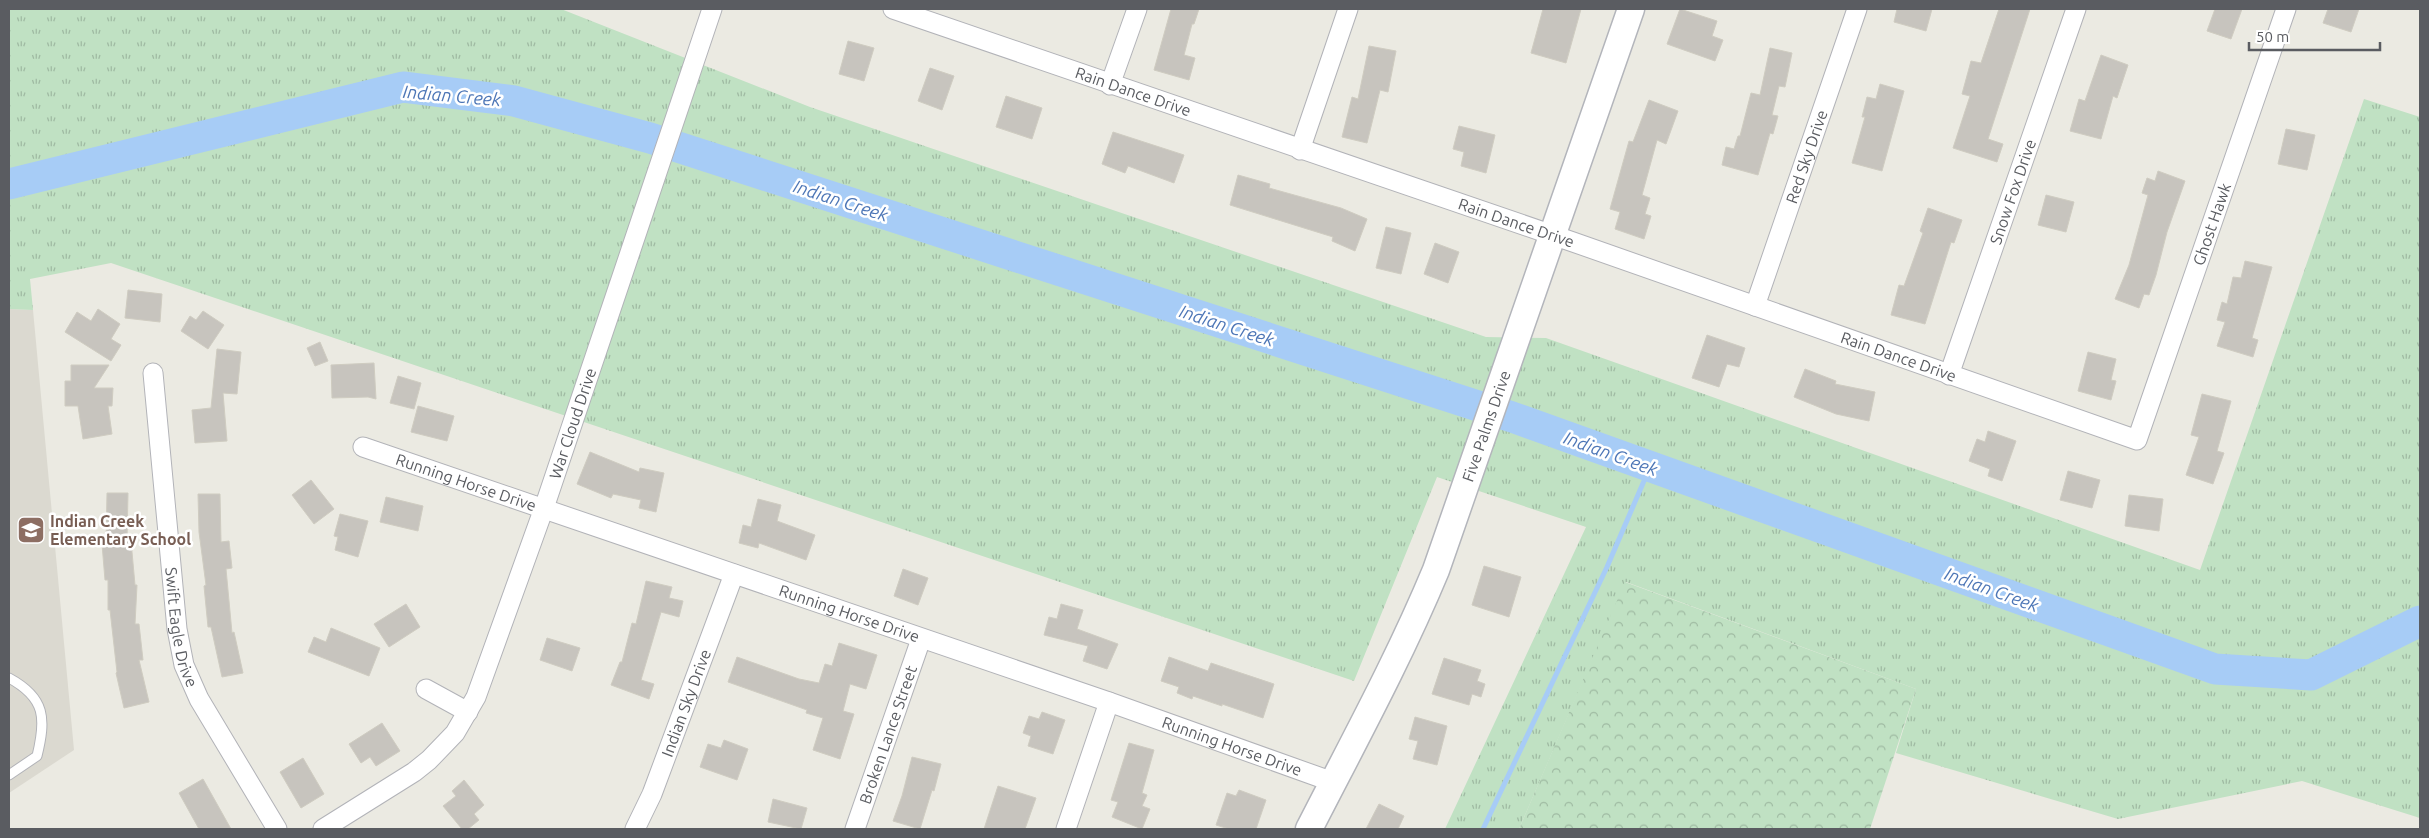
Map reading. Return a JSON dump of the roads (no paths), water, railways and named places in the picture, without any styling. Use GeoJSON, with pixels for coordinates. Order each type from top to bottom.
{"type":"FeatureCollection","features":[{"type":"Feature","properties":{"kind":"street","name":"War Cloud Drive"},"geometry":{"type":"LineString","coordinates":[[322,829],[414,772],[429,760],[455,733],[476,697],[544,508],[712,9]]}},
{"type":"Feature","properties":{"kind":"street","name":"Rain Dance Drive"},"geometry":{"type":"LineString","coordinates":[[893,9],[922,13],[1110,85],[1552,235],[2137,440]]}},
{"type":"Feature","properties":{"kind":"street"},"geometry":{"type":"LineString","coordinates":[[1110,85],[1136,9]]}},
{"type":"Feature","properties":{"kind":"street"},"geometry":{"type":"LineString","coordinates":[[1300,150],[1348,9]]}},
{"type":"Feature","properties":{"kind":"street","name":"Five Palms Drive"},"geometry":{"type":"LineString","coordinates":[[1309,829],[1413,626],[1470,474],[1631,9]]}},
{"type":"Feature","properties":{"kind":"street","name":"Red Sky Drive"},"geometry":{"type":"LineString","coordinates":[[1755,306],[1857,9]]}},
{"type":"Feature","properties":{"kind":"street","name":"Snow Fox Drive"},"geometry":{"type":"LineString","coordinates":[[1949,374],[2076,9]]}},
{"type":"Feature","properties":{"kind":"street","name":"Ghost Hawk"},"geometry":{"type":"LineString","coordinates":[[2137,440],[2286,9]]}},
{"type":"Feature","properties":{"kind":"street","name":"Swift Eagle Drive"},"geometry":{"type":"LineString","coordinates":[[153,373],[176,629],[184,665],[199,699],[277,829]]}},
{"type":"Feature","properties":{"kind":"street","name":"Running Horse Drive"},"geometry":{"type":"LineString","coordinates":[[364,447],[1109,702],[1333,782]]}},
{"type":"Feature","properties":{"kind":"street","name":"Indian Sky Drive"},"geometry":{"type":"LineString","coordinates":[[635,829],[652,794],[734,574]]}},
{"type":"Feature","properties":{"kind":"street","name":"Broken Lance Street"},"geometry":{"type":"LineString","coordinates":[[855,829],[921,639]]}},
{"type":"Feature","properties":{"kind":"street"},"geometry":{"type":"LineString","coordinates":[[426,689],[468,712]]}},
{"type":"Feature","properties":{"kind":"street"},"geometry":{"type":"LineString","coordinates":[[1066,829],[1109,702]]}},
{"type":"Feature","properties":{"kind":"lane"},"geometry":{"type":"LineString","coordinates":[[9,678],[25,687],[39,703],[42,733],[37,756],[9,775]]}},
{"type":"Feature","properties":{"kind":"waterway","name":"Indian Creek"},"geometry":{"type":"LineString","coordinates":[[9,184],[403,87],[514,101],[650,138],[1512,417],[2215,669],[2311,675],[2420,621]]}},
{"type":"Feature","properties":{"kind":"waterway"},"geometry":{"type":"LineString","coordinates":[[1483,829],[1607,567],[1650,467]]}},
{"type":"Feature","properties":{"kind":"place","name":"Indian Creek Elementary School"},"geometry":{"type":"Point","coordinates":[31,530]}}]}
